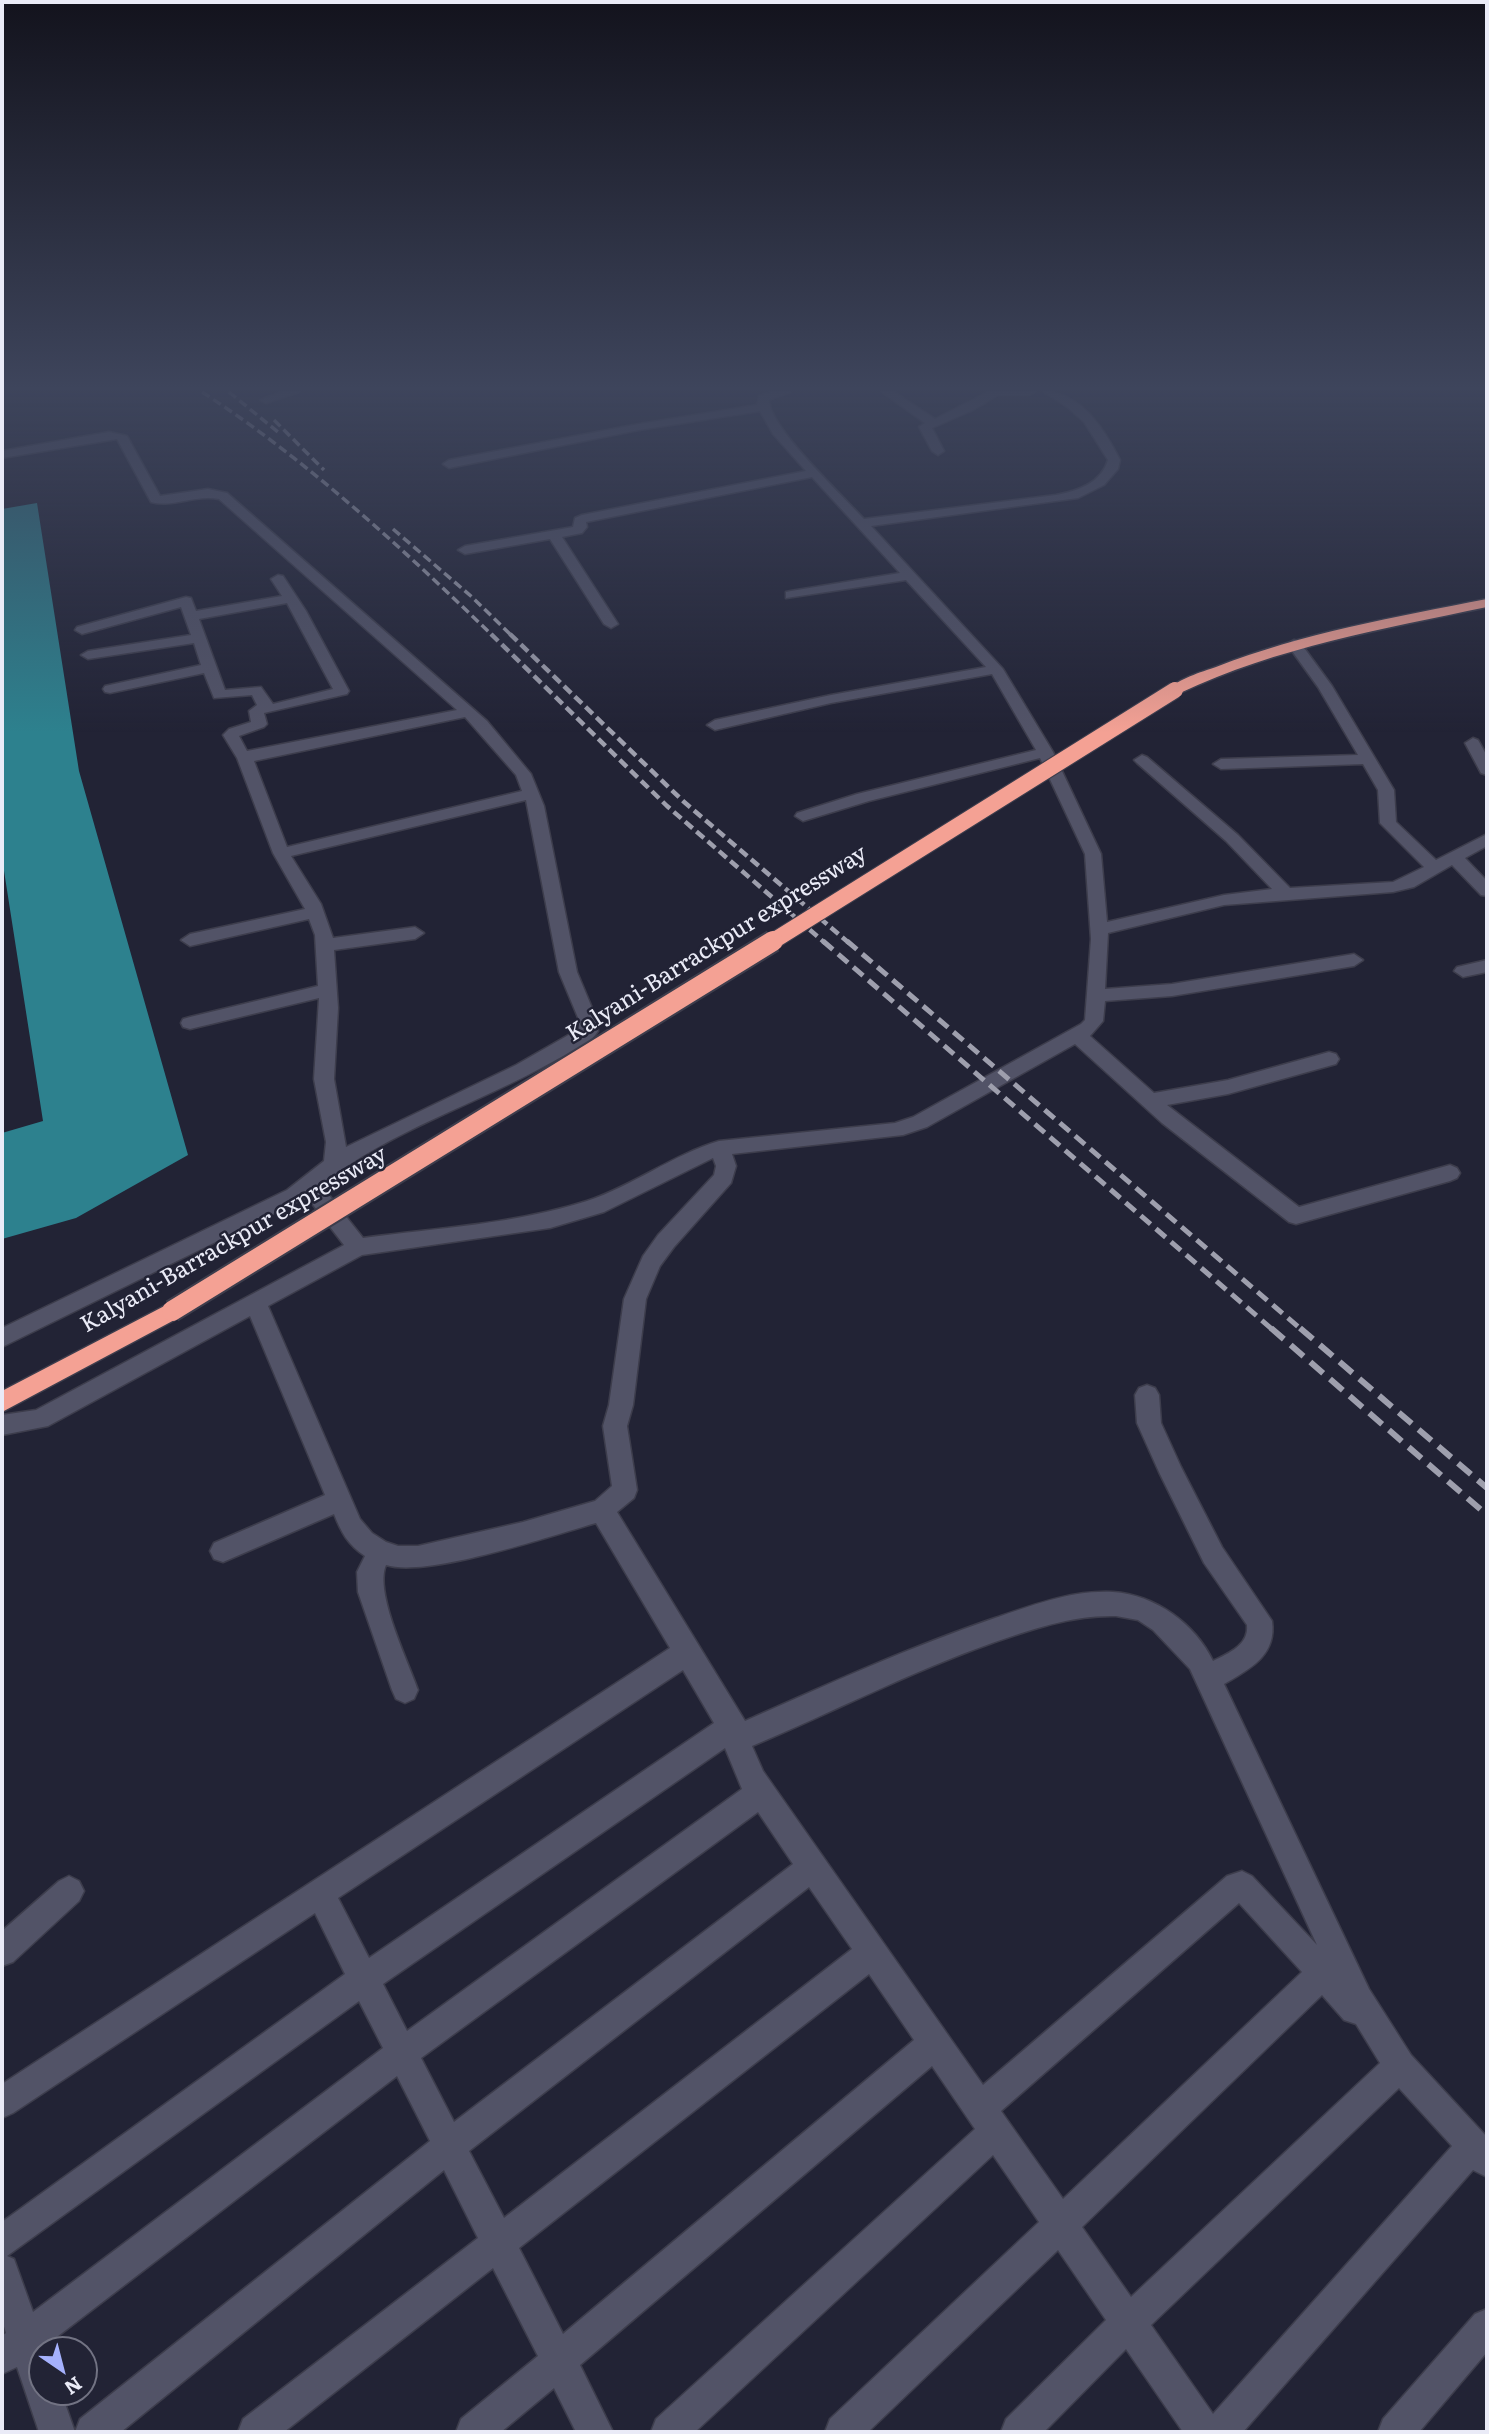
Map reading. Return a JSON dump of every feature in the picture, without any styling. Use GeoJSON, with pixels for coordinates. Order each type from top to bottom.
{"type":"FeatureCollection","features":[{"type":"Feature","properties":{"kind":"highway","name":"Kalyani-Barrackpur expressway"},"geometry":{"type":"LineString","coordinates":[[2,1402],[172,1311],[523,1097],[1175,690],[1212,671],[1294,644],[1487,603]]}},
{"type":"Feature","properties":{"kind":"street"},"geometry":{"type":"LineString","coordinates":[[2,1338],[294,1196],[310,1186],[334,1164],[358,1149],[523,1070],[589,1031],[568,972],[536,806],[523,774],[482,724],[234,506]]}},
{"type":"Feature","properties":{"kind":"street"},"geometry":{"type":"LineString","coordinates":[[465,550],[580,529],[579,521],[582,519],[649,506]]}},
{"type":"Feature","properties":{"kind":"street"},"geometry":{"type":"LineString","coordinates":[[2,1424],[40,1419],[358,1247],[576,1214],[719,1148],[896,1130],[920,1122],[1088,1029],[1094,1021],[1099,930],[1093,854],[1045,752],[996,669],[845,506]]}},
{"type":"Feature","properties":{"kind":"street"},"geometry":{"type":"LineString","coordinates":[[862,523],[1003,506]]}},
{"type":"Feature","properties":{"kind":"street"},"geometry":{"type":"LineString","coordinates":[[554,534],[611,624]]}},
{"type":"Feature","properties":{"kind":"street"},"geometry":{"type":"LineString","coordinates":[[791,595],[911,575]]}},
{"type":"Feature","properties":{"kind":"street"},"geometry":{"type":"LineString","coordinates":[[278,579],[342,691],[265,708],[256,712],[259,724],[231,735],[241,754],[246,757],[281,853],[320,920],[325,945],[328,990],[324,1079],[336,1142],[334,1164]]}},
{"type":"Feature","properties":{"kind":"street"},"geometry":{"type":"LineString","coordinates":[[191,616],[291,598]]}},
{"type":"Feature","properties":{"kind":"street"},"geometry":{"type":"LineString","coordinates":[[82,630],[186,601],[219,695],[256,690],[265,708]]}},
{"type":"Feature","properties":{"kind":"street"},"geometry":{"type":"LineString","coordinates":[[88,655],[199,638]]}},
{"type":"Feature","properties":{"kind":"street"},"geometry":{"type":"LineString","coordinates":[[1294,644],[1325,686],[1386,790],[1388,823],[1435,869]]}},
{"type":"Feature","properties":{"kind":"street"},"geometry":{"type":"LineString","coordinates":[[110,689],[209,668]]}},
{"type":"Feature","properties":{"kind":"street"},"geometry":{"type":"LineString","coordinates":[[715,725],[831,699],[996,669]]}},
{"type":"Feature","properties":{"kind":"street"},"geometry":{"type":"LineString","coordinates":[[246,757],[468,712]]}},
{"type":"Feature","properties":{"kind":"street"},"geometry":{"type":"LineString","coordinates":[[1473,743],[1487,770]]}},
{"type":"Feature","properties":{"kind":"street"},"geometry":{"type":"LineString","coordinates":[[803,816],[864,795],[958,777],[1045,752]]}},
{"type":"Feature","properties":{"kind":"street"},"geometry":{"type":"LineString","coordinates":[[1221,764],[1368,759]]}},
{"type":"Feature","properties":{"kind":"street"},"geometry":{"type":"LineString","coordinates":[[1142,760],[1231,838],[1286,894]]}},
{"type":"Feature","properties":{"kind":"street"},"geometry":{"type":"LineString","coordinates":[[281,853],[531,794]]}},
{"type":"Feature","properties":{"kind":"street"},"geometry":{"type":"LineString","coordinates":[[1099,930],[1224,900],[1384,889],[1408,883],[1487,839]]}},
{"type":"Feature","properties":{"kind":"street"},"geometry":{"type":"LineString","coordinates":[[1455,858],[1487,891]]}},
{"type":"Feature","properties":{"kind":"street"},"geometry":{"type":"LineString","coordinates":[[190,940],[316,912]]}},
{"type":"Feature","properties":{"kind":"street"},"geometry":{"type":"LineString","coordinates":[[325,945],[415,933]]}},
{"type":"Feature","properties":{"kind":"street"},"geometry":{"type":"LineString","coordinates":[[1096,996],[1172,990],[1354,960]]}},
{"type":"Feature","properties":{"kind":"street"},"geometry":{"type":"LineString","coordinates":[[1463,971],[1487,966]]}},
{"type":"Feature","properties":{"kind":"street"},"geometry":{"type":"LineString","coordinates":[[190,1023],[328,990]]}},
{"type":"Feature","properties":{"kind":"street"},"geometry":{"type":"LineString","coordinates":[[1078,1035],[1208,1150],[1296,1216],[1450,1173]]}},
{"type":"Feature","properties":{"kind":"street"},"geometry":{"type":"LineString","coordinates":[[1150,1101],[1227,1087],[1329,1059]]}},
{"type":"Feature","properties":{"kind":"street"},"geometry":{"type":"LineString","coordinates":[[255,1303],[351,1525],[363,1541],[379,1551],[398,1557],[418,1557],[523,1533],[602,1510],[625,1490],[615,1426],[635,1299],[650,1262],[658,1251],[724,1178],[726,1166],[719,1148]]}},
{"type":"Feature","properties":{"kind":"street"},"geometry":{"type":"LineString","coordinates":[[310,1186],[358,1247]]}},
{"type":"Feature","properties":{"kind":"street"},"geometry":{"type":"LineString","coordinates":[[1147,1395],[1149,1423],[1171,1472],[1213,1555],[1259,1621],[1261,1634],[1254,1649],[1208,1679]]}},
{"type":"Feature","properties":{"kind":"street"},"geometry":{"type":"LineString","coordinates":[[223,1551],[340,1500]]}},
{"type":"Feature","properties":{"kind":"street"},"geometry":{"type":"LineString","coordinates":[[602,1510],[735,1730],[743,1763],[761,1793],[1204,2432]]}},
{"type":"Feature","properties":{"kind":"street"},"geometry":{"type":"LineString","coordinates":[[379,1551],[370,1572],[371,1592],[405,1689]]}},
{"type":"Feature","properties":{"kind":"street"},"geometry":{"type":"LineString","coordinates":[[735,1730],[746,1735],[935,1650],[1059,1608],[1101,1602],[1138,1607],[1162,1621],[1199,1660],[1358,2000],[1401,2066],[1480,2153],[1220,2432]]}},
{"type":"Feature","properties":{"kind":"street"},"geometry":{"type":"LineString","coordinates":[[2,2102],[321,1895],[687,1652]]}},
{"type":"Feature","properties":{"kind":"street"},"geometry":{"type":"LineString","coordinates":[[2,2242],[364,1979],[735,1730]]}},
{"type":"Feature","properties":{"kind":"street"},"geometry":{"type":"LineString","coordinates":[[13,2348],[401,2053],[761,1793]]}},
{"type":"Feature","properties":{"kind":"street"},"geometry":{"type":"LineString","coordinates":[[93,2432],[449,2146],[812,1867]]}},
{"type":"Feature","properties":{"kind":"street"},"geometry":{"type":"LineString","coordinates":[[669,2432],[987,2120],[1237,1886],[1249,1892],[1381,2035]]}},
{"type":"Feature","properties":{"kind":"street"},"geometry":{"type":"LineString","coordinates":[[2,1951],[69,1891]]}},
{"type":"Feature","properties":{"kind":"street"},"geometry":{"type":"LineString","coordinates":[[321,1895],[595,2432]]}},
{"type":"Feature","properties":{"kind":"street"},"geometry":{"type":"LineString","coordinates":[[256,2432],[871,1953]]}},
{"type":"Feature","properties":{"kind":"street"},"geometry":{"type":"LineString","coordinates":[[843,2432],[1323,1973]]}},
{"type":"Feature","properties":{"kind":"street"},"geometry":{"type":"LineString","coordinates":[[474,2432],[934,2044]]}},
{"type":"Feature","properties":{"kind":"street"},"geometry":{"type":"LineString","coordinates":[[1019,2432],[1127,2324],[1401,2066]]}},
{"type":"Feature","properties":{"kind":"street"},"geometry":{"type":"LineString","coordinates":[[2,2272],[13,2348],[28,2369]]}},
{"type":"Feature","properties":{"kind":"street"},"geometry":{"type":"LineString","coordinates":[[1396,2432],[1487,2326]]}},
{"type":"Feature","properties":{"kind":"street"},"geometry":{"type":"LineString","coordinates":[[48,2406],[57,2432]]}},
{"type":"Feature","properties":{"kind":"water"},"geometry":{"type":"Polygon","coordinates":[[[37,506],[79,771],[188,1155],[76,1218],[2,1239],[2,1133],[43,1121],[2,858],[2,509],[37,506]]]}},
{"type":"Feature","properties":{"kind":"railway"},"geometry":{"type":"LineString","coordinates":[[351,506],[493,636]]}},
{"type":"Feature","properties":{"kind":"railway"},"geometry":{"type":"LineString","coordinates":[[393,529],[472,597],[512,636]]}},
{"type":"Feature","properties":{"kind":"railway"},"geometry":{"type":"LineString","coordinates":[[491,634],[667,806],[825,943]]}},
{"type":"Feature","properties":{"kind":"railway"},"geometry":{"type":"LineString","coordinates":[[510,634],[683,801],[849,943]]}},
{"type":"Feature","properties":{"kind":"railway"},"geometry":{"type":"LineString","coordinates":[[823,941],[1273,1330]]}},
{"type":"Feature","properties":{"kind":"railway"},"geometry":{"type":"LineString","coordinates":[[847,941],[1302,1330]]}},
{"type":"Feature","properties":{"kind":"railway"},"geometry":{"type":"LineString","coordinates":[[1271,1328],[1487,1515]]}},
{"type":"Feature","properties":{"kind":"railway"},"geometry":{"type":"LineString","coordinates":[[1300,1328],[1487,1488]]}}]}
